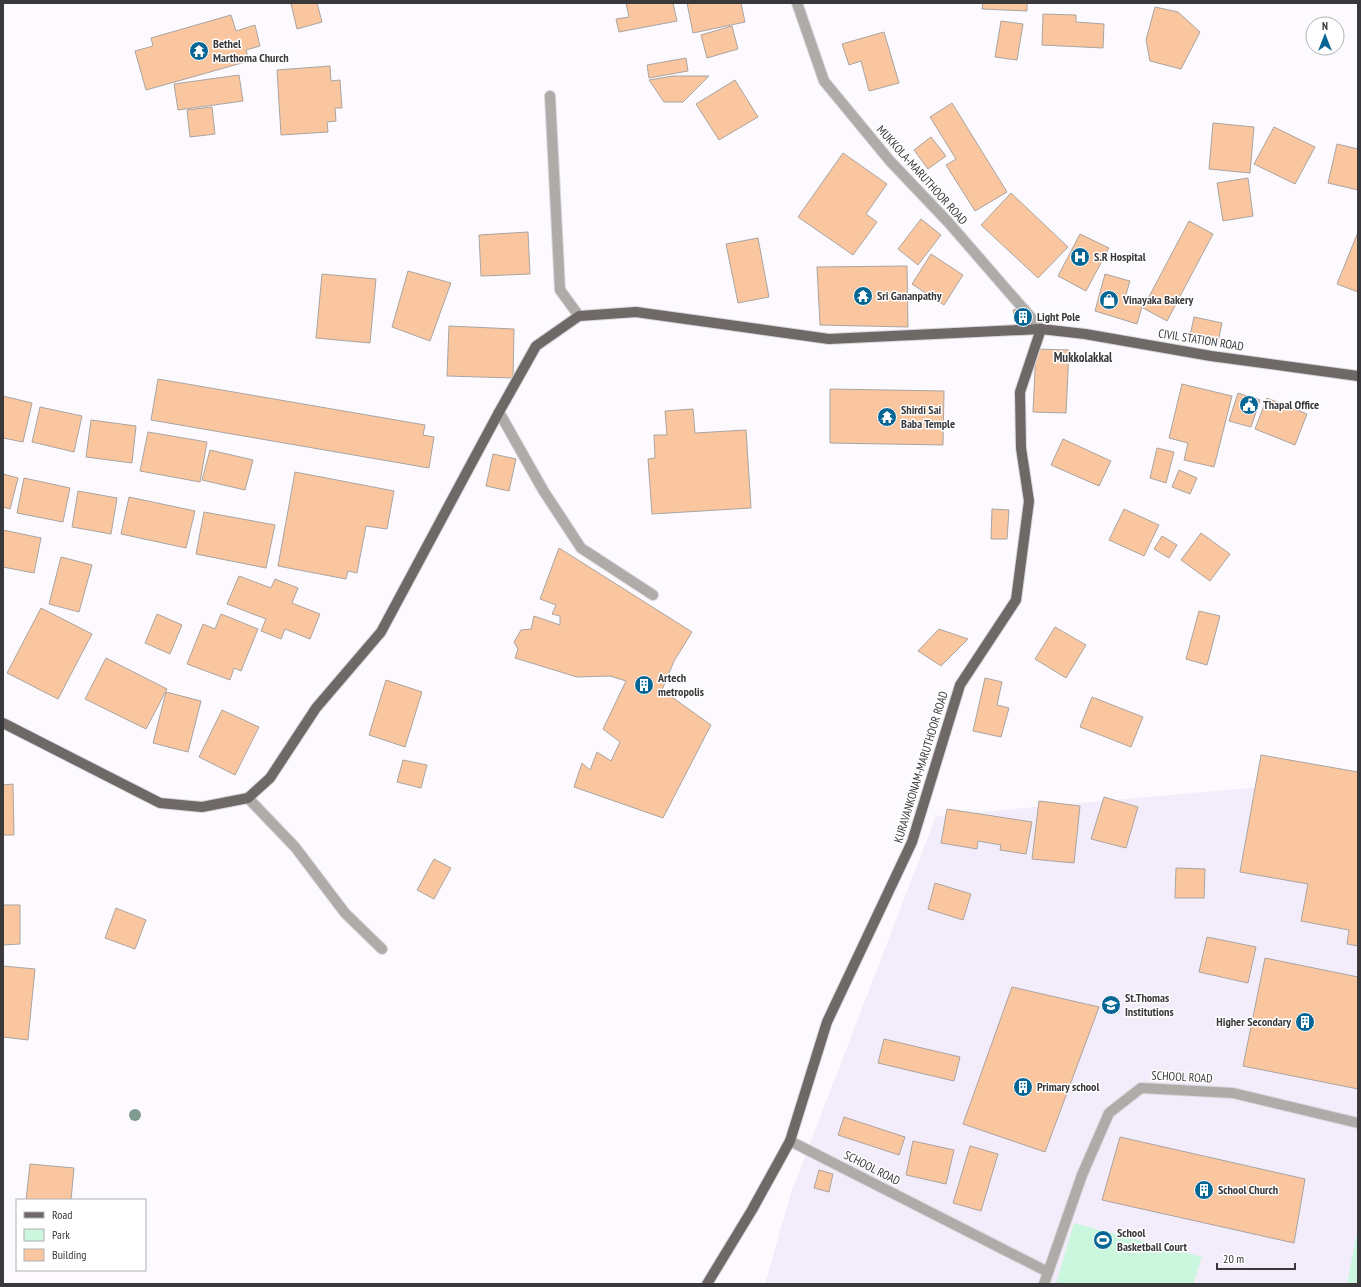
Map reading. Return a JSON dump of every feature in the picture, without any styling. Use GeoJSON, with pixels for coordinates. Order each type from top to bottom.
{"type":"FeatureCollection","features":[{"type":"Feature","properties":{"kind":"main road","name":"CIVIL STATION ROAD"},"geometry":{"type":"LineString","coordinates":[[579,316],[636,312],[829,339],[1041,329],[1085,334],[1211,356],[1358,376]]}},
{"type":"Feature","properties":{"kind":"main road"},"geometry":{"type":"LineString","coordinates":[[3,723],[160,803],[202,807],[248,798],[270,778],[316,708],[381,632],[536,346],[579,316]]}},
{"type":"Feature","properties":{"kind":"main road","name":"KURAVANKONAM-MARUTHOOR ROAD"},"geometry":{"type":"LineString","coordinates":[[707,1284],[752,1210],[790,1141],[827,1022],[912,842],[960,684],[1016,600],[1029,501],[1021,448],[1020,392],[1041,329]]}},
{"type":"Feature","properties":{"kind":"street","name":"MUKKOLA-MARUTHOOR ROAD"},"geometry":{"type":"LineString","coordinates":[[797,3],[824,81],[890,161],[948,222],[1041,329]]}},
{"type":"Feature","properties":{"kind":"street"},"geometry":{"type":"LineString","coordinates":[[550,96],[560,290],[579,316]]}},
{"type":"Feature","properties":{"kind":"street"},"geometry":{"type":"LineString","coordinates":[[499,412],[543,490],[581,548],[653,595]]}},
{"type":"Feature","properties":{"kind":"street"},"geometry":{"type":"LineString","coordinates":[[248,798],[295,847],[345,913],[382,949]]}},
{"type":"Feature","properties":{"kind":"street","name":"SCHOOL ROAD"},"geometry":{"type":"LineString","coordinates":[[1044,1284],[1082,1175],[1109,1113],[1141,1088],[1233,1093],[1358,1123]]}},
{"type":"Feature","properties":{"kind":"street","name":"SCHOOL ROAD"},"geometry":{"type":"LineString","coordinates":[[790,1141],[1048,1272]]}},
{"type":"Feature","properties":{"kind":"shaded area","name":"St.Thomas Institutions"},"geometry":{"type":"Polygon","coordinates":[[[1340,780],[1358,794],[1358,1284],[765,1284],[791,1193],[936,816],[1340,780]]]}},
{"type":"Feature","properties":{"kind":"green space","name":"School Basketball Court"},"geometry":{"type":"Polygon","coordinates":[[[1074,1223],[1202,1257],[1193,1284],[1056,1284],[1074,1223]]]}},
{"type":"Feature","properties":{"kind":"green space"},"geometry":{"type":"Polygon","coordinates":[[[1358,1227],[1358,1284],[1347,1284],[1358,1227]]]}},
{"type":"Feature","properties":{"kind":"building"},"geometry":{"type":"Polygon","coordinates":[[[317,3],[322,22],[297,29],[291,4],[317,3]]]}},
{"type":"Feature","properties":{"kind":"building"},"geometry":{"type":"Polygon","coordinates":[[[626,3],[673,3],[677,21],[619,32],[616,19],[629,17],[626,3]]]}},
{"type":"Feature","properties":{"kind":"building"},"geometry":{"type":"Polygon","coordinates":[[[687,3],[741,3],[745,22],[693,33],[687,3]]]}},
{"type":"Feature","properties":{"kind":"building"},"geometry":{"type":"Polygon","coordinates":[[[983,3],[1027,3],[1027,11],[982,9],[983,3]]]}},
{"type":"Feature","properties":{"kind":"building"},"geometry":{"type":"Polygon","coordinates":[[[1155,7],[1178,12],[1200,32],[1181,69],[1150,61],[1146,40],[1155,7]]]}},
{"type":"Feature","properties":{"kind":"building"},"geometry":{"type":"Polygon","coordinates":[[[1043,14],[1076,15],[1076,22],[1104,24],[1103,48],[1042,45],[1043,14]]]}},
{"type":"Feature","properties":{"kind":"building"},"geometry":{"type":"Polygon","coordinates":[[[231,15],[236,31],[255,25],[260,46],[246,50],[249,61],[146,90],[135,51],[153,46],[151,38],[231,15]]]}},
{"type":"Feature","properties":{"kind":"building"},"geometry":{"type":"Polygon","coordinates":[[[1001,21],[1023,24],[1017,60],[995,57],[1001,21]]]}},
{"type":"Feature","properties":{"kind":"building"},"geometry":{"type":"Polygon","coordinates":[[[732,26],[738,49],[707,58],[701,35],[732,26]]]}},
{"type":"Feature","properties":{"kind":"building"},"geometry":{"type":"Polygon","coordinates":[[[884,32],[899,83],[869,91],[861,61],[849,65],[842,44],[884,32]]]}},
{"type":"Feature","properties":{"kind":"building"},"geometry":{"type":"Polygon","coordinates":[[[686,58],[688,71],[649,78],[647,65],[686,58]]]}},
{"type":"Feature","properties":{"kind":"building"},"geometry":{"type":"Polygon","coordinates":[[[330,66],[331,81],[340,80],[342,108],[335,108],[336,121],[327,122],[328,132],[281,135],[277,70],[330,66]]]}},
{"type":"Feature","properties":{"kind":"building"},"geometry":{"type":"Polygon","coordinates":[[[239,75],[243,101],[178,110],[174,84],[239,75]]]}},
{"type":"Feature","properties":{"kind":"building"},"geometry":{"type":"Polygon","coordinates":[[[673,76],[709,76],[683,102],[664,102],[649,80],[673,76]]]}},
{"type":"Feature","properties":{"kind":"building"},"geometry":{"type":"Polygon","coordinates":[[[735,80],[758,117],[719,140],[696,104],[735,80]]]}},
{"type":"Feature","properties":{"kind":"building"},"geometry":{"type":"Polygon","coordinates":[[[952,103],[1007,192],[975,211],[946,165],[956,159],[930,117],[952,103]]]}},
{"type":"Feature","properties":{"kind":"building"},"geometry":{"type":"Polygon","coordinates":[[[212,107],[215,134],[190,137],[187,110],[212,107]]]}},
{"type":"Feature","properties":{"kind":"building"},"geometry":{"type":"Polygon","coordinates":[[[1213,123],[1254,127],[1250,173],[1209,169],[1213,123]]]}},
{"type":"Feature","properties":{"kind":"building"},"geometry":{"type":"Polygon","coordinates":[[[1274,127],[1315,147],[1295,184],[1254,164],[1274,127]]]}},
{"type":"Feature","properties":{"kind":"building"},"geometry":{"type":"Polygon","coordinates":[[[931,137],[946,156],[928,169],[914,150],[931,137]]]}},
{"type":"Feature","properties":{"kind":"building"},"geometry":{"type":"Polygon","coordinates":[[[1337,144],[1358,149],[1358,190],[1328,183],[1337,144]]]}},
{"type":"Feature","properties":{"kind":"building"},"geometry":{"type":"Polygon","coordinates":[[[843,153],[887,184],[866,214],[877,222],[853,255],[798,217],[843,153]]]}},
{"type":"Feature","properties":{"kind":"building"},"geometry":{"type":"Polygon","coordinates":[[[1248,178],[1253,216],[1223,221],[1217,183],[1248,178]]]}},
{"type":"Feature","properties":{"kind":"building"},"geometry":{"type":"Polygon","coordinates":[[[1011,193],[1068,247],[1038,278],[981,225],[1011,193]]]}},
{"type":"Feature","properties":{"kind":"building"},"geometry":{"type":"Polygon","coordinates":[[[921,219],[941,235],[918,265],[898,249],[921,219]]]}},
{"type":"Feature","properties":{"kind":"building"},"geometry":{"type":"Polygon","coordinates":[[[1189,221],[1213,234],[1167,321],[1143,308],[1189,221]]]}},
{"type":"Feature","properties":{"kind":"building"},"geometry":{"type":"Polygon","coordinates":[[[528,232],[530,274],[481,276],[479,235],[528,232]]]}},
{"type":"Feature","properties":{"kind":"building"},"geometry":{"type":"Polygon","coordinates":[[[1358,232],[1358,292],[1337,284],[1358,232]]]}},
{"type":"Feature","properties":{"kind":"building"},"geometry":{"type":"Polygon","coordinates":[[[1080,234],[1109,248],[1086,291],[1058,276],[1080,234]]]}},
{"type":"Feature","properties":{"kind":"building"},"geometry":{"type":"Polygon","coordinates":[[[758,238],[769,297],[738,303],[726,244],[758,238]]]}},
{"type":"Feature","properties":{"kind":"building"},"geometry":{"type":"Polygon","coordinates":[[[931,254],[963,275],[944,305],[912,284],[931,254]]]}},
{"type":"Feature","properties":{"kind":"building","name":"Sri Gananpathy"},"geometry":{"type":"Polygon","coordinates":[[[907,266],[908,327],[820,325],[817,267],[907,266]]]}},
{"type":"Feature","properties":{"kind":"building"},"geometry":{"type":"Polygon","coordinates":[[[408,271],[451,283],[430,341],[392,327],[408,271]]]}},
{"type":"Feature","properties":{"kind":"building"},"geometry":{"type":"Polygon","coordinates":[[[322,274],[376,279],[370,343],[316,338],[322,274]]]}},
{"type":"Feature","properties":{"kind":"building"},"geometry":{"type":"Polygon","coordinates":[[[1105,274],[1130,281],[1125,298],[1143,303],[1137,324],[1095,311],[1105,274]]]}},
{"type":"Feature","properties":{"kind":"building","name":"Light Pole"},"geometry":{"type":"Polygon","coordinates":[[[1028,305],[1032,324],[1017,324],[1013,310],[1028,305]]]}},
{"type":"Feature","properties":{"kind":"building"},"geometry":{"type":"Polygon","coordinates":[[[1194,317],[1222,323],[1218,342],[1190,336],[1194,317]]]}},
{"type":"Feature","properties":{"kind":"building"},"geometry":{"type":"Polygon","coordinates":[[[449,326],[514,329],[513,378],[447,376],[449,326]]]}},
{"type":"Feature","properties":{"kind":"building"},"geometry":{"type":"Polygon","coordinates":[[[1036,349],[1069,350],[1066,413],[1033,412],[1036,349]]]}},
{"type":"Feature","properties":{"kind":"building"},"geometry":{"type":"Polygon","coordinates":[[[158,379],[425,425],[423,435],[434,437],[429,468],[151,420],[158,379]]]}},
{"type":"Feature","properties":{"kind":"building"},"geometry":{"type":"Polygon","coordinates":[[[1182,384],[1232,396],[1214,467],[1184,460],[1188,443],[1169,438],[1182,384]]]}},
{"type":"Feature","properties":{"kind":"building","name":"Shirdi Sai Baba Temple"},"geometry":{"type":"Polygon","coordinates":[[[830,389],[944,391],[943,445],[830,443],[830,389]]]}},
{"type":"Feature","properties":{"kind":"building"},"geometry":{"type":"Polygon","coordinates":[[[1238,393],[1260,400],[1251,427],[1229,421],[1238,393]]]}},
{"type":"Feature","properties":{"kind":"building"},"geometry":{"type":"Polygon","coordinates":[[[3,396],[32,403],[23,442],[3,438],[3,396]]]}},
{"type":"Feature","properties":{"kind":"building"},"geometry":{"type":"Polygon","coordinates":[[[1267,398],[1307,414],[1295,445],[1255,429],[1267,398]]]}},
{"type":"Feature","properties":{"kind":"building"},"geometry":{"type":"Polygon","coordinates":[[[40,407],[82,416],[74,452],[32,442],[40,407]]]}},
{"type":"Feature","properties":{"kind":"building"},"geometry":{"type":"Polygon","coordinates":[[[693,409],[695,433],[746,430],[751,508],[652,514],[648,459],[655,458],[654,435],[667,435],[665,411],[693,409]]]}},
{"type":"Feature","properties":{"kind":"building"},"geometry":{"type":"Polygon","coordinates":[[[91,420],[136,426],[132,463],[86,457],[91,420]]]}},
{"type":"Feature","properties":{"kind":"building"},"geometry":{"type":"Polygon","coordinates":[[[148,432],[207,442],[200,482],[140,471],[148,432]]]}},
{"type":"Feature","properties":{"kind":"building"},"geometry":{"type":"Polygon","coordinates":[[[1063,439],[1111,461],[1099,486],[1051,465],[1063,439]]]}},
{"type":"Feature","properties":{"kind":"building"},"geometry":{"type":"Polygon","coordinates":[[[1157,448],[1174,452],[1166,483],[1150,478],[1157,448]]]}},
{"type":"Feature","properties":{"kind":"building"},"geometry":{"type":"Polygon","coordinates":[[[210,450],[253,460],[245,490],[202,480],[210,450]]]}},
{"type":"Feature","properties":{"kind":"building"},"geometry":{"type":"Polygon","coordinates":[[[493,454],[516,459],[509,491],[486,486],[493,454]]]}},
{"type":"Feature","properties":{"kind":"building"},"geometry":{"type":"Polygon","coordinates":[[[1179,470],[1197,478],[1190,494],[1172,487],[1179,470]]]}},
{"type":"Feature","properties":{"kind":"building"},"geometry":{"type":"Polygon","coordinates":[[[295,472],[394,491],[387,529],[366,526],[357,573],[348,571],[346,579],[278,566],[295,472]]]}},
{"type":"Feature","properties":{"kind":"building"},"geometry":{"type":"Polygon","coordinates":[[[3,474],[18,478],[10,509],[3,507],[3,474]]]}},
{"type":"Feature","properties":{"kind":"building"},"geometry":{"type":"Polygon","coordinates":[[[24,478],[70,488],[63,522],[17,513],[24,478]]]}},
{"type":"Feature","properties":{"kind":"building"},"geometry":{"type":"Polygon","coordinates":[[[78,491],[117,498],[111,534],[72,527],[78,491]]]}},
{"type":"Feature","properties":{"kind":"building"},"geometry":{"type":"Polygon","coordinates":[[[129,497],[195,511],[186,548],[121,534],[129,497]]]}},
{"type":"Feature","properties":{"kind":"building"},"geometry":{"type":"Polygon","coordinates":[[[992,509],[1009,510],[1007,539],[991,539],[992,509]]]}},
{"type":"Feature","properties":{"kind":"building"},"geometry":{"type":"Polygon","coordinates":[[[1124,509],[1159,525],[1144,556],[1109,540],[1124,509]]]}},
{"type":"Feature","properties":{"kind":"building"},"geometry":{"type":"Polygon","coordinates":[[[204,512],[275,525],[266,568],[196,554],[204,512]]]}},
{"type":"Feature","properties":{"kind":"building"},"geometry":{"type":"Polygon","coordinates":[[[3,530],[41,538],[34,573],[3,567],[3,530]]]}},
{"type":"Feature","properties":{"kind":"building"},"geometry":{"type":"Polygon","coordinates":[[[1201,533],[1230,554],[1210,581],[1181,560],[1201,533]]]}},
{"type":"Feature","properties":{"kind":"building"},"geometry":{"type":"Polygon","coordinates":[[[1162,536],[1177,545],[1169,558],[1154,549],[1162,536]]]}},
{"type":"Feature","properties":{"kind":"building","name":"Artech metropolis"},"geometry":{"type":"Polygon","coordinates":[[[559,548],[692,632],[674,661],[662,690],[711,725],[663,818],[574,787],[582,763],[590,770],[597,752],[611,761],[620,742],[603,729],[626,681],[610,676],[577,677],[515,658],[518,649],[514,642],[521,630],[531,629],[534,616],[560,625],[560,616],[552,614],[556,605],[540,599],[559,548]]]}},
{"type":"Feature","properties":{"kind":"building"},"geometry":{"type":"Polygon","coordinates":[[[61,557],[92,565],[79,612],[49,604],[61,557]]]}},
{"type":"Feature","properties":{"kind":"building"},"geometry":{"type":"Polygon","coordinates":[[[239,576],[271,588],[275,579],[298,588],[292,603],[320,614],[310,639],[285,629],[281,639],[261,631],[266,619],[227,604],[239,576]]]}},
{"type":"Feature","properties":{"kind":"building"},"geometry":{"type":"Polygon","coordinates":[[[41,608],[92,634],[58,699],[7,673],[41,608]]]}},
{"type":"Feature","properties":{"kind":"building"},"geometry":{"type":"Polygon","coordinates":[[[1199,611],[1220,616],[1207,665],[1186,659],[1199,611]]]}},
{"type":"Feature","properties":{"kind":"building"},"geometry":{"type":"Polygon","coordinates":[[[157,614],[182,625],[170,654],[145,643],[157,614]]]}},
{"type":"Feature","properties":{"kind":"building"},"geometry":{"type":"Polygon","coordinates":[[[221,614],[258,629],[241,671],[234,668],[230,680],[187,664],[203,624],[215,629],[221,614]]]}},
{"type":"Feature","properties":{"kind":"building"},"geometry":{"type":"Polygon","coordinates":[[[1055,627],[1086,645],[1066,678],[1035,659],[1055,627]]]}},
{"type":"Feature","properties":{"kind":"building"},"geometry":{"type":"Polygon","coordinates":[[[939,629],[968,639],[941,666],[918,651],[939,629]]]}},
{"type":"Feature","properties":{"kind":"building"},"geometry":{"type":"Polygon","coordinates":[[[106,658],[167,689],[146,729],[85,699],[106,658]]]}},
{"type":"Feature","properties":{"kind":"building"},"geometry":{"type":"Polygon","coordinates":[[[985,678],[1002,682],[997,705],[1009,708],[1001,737],[973,731],[985,678]]]}},
{"type":"Feature","properties":{"kind":"building"},"geometry":{"type":"Polygon","coordinates":[[[386,680],[422,692],[405,747],[369,735],[386,680]]]}},
{"type":"Feature","properties":{"kind":"building"},"geometry":{"type":"Polygon","coordinates":[[[166,692],[201,701],[188,752],[153,743],[166,692]]]}},
{"type":"Feature","properties":{"kind":"building"},"geometry":{"type":"Polygon","coordinates":[[[1092,697],[1143,717],[1131,747],[1080,727],[1092,697]]]}},
{"type":"Feature","properties":{"kind":"building"},"geometry":{"type":"Polygon","coordinates":[[[222,710],[259,727],[235,775],[199,757],[222,710]]]}},
{"type":"Feature","properties":{"kind":"building"},"geometry":{"type":"Polygon","coordinates":[[[1261,755],[1358,772],[1358,946],[1347,944],[1349,930],[1301,921],[1308,884],[1240,872],[1261,755]]]}},
{"type":"Feature","properties":{"kind":"building"},"geometry":{"type":"Polygon","coordinates":[[[403,760],[427,765],[421,788],[397,782],[403,760]]]}},
{"type":"Feature","properties":{"kind":"building"},"geometry":{"type":"Polygon","coordinates":[[[13,784],[14,835],[3,835],[3,785],[13,784]]]}},
{"type":"Feature","properties":{"kind":"building"},"geometry":{"type":"Polygon","coordinates":[[[1104,797],[1138,807],[1126,848],[1091,839],[1104,797]]]}},
{"type":"Feature","properties":{"kind":"building"},"geometry":{"type":"Polygon","coordinates":[[[1039,801],[1080,806],[1074,863],[1032,859],[1039,801]]]}},
{"type":"Feature","properties":{"kind":"building"},"geometry":{"type":"Polygon","coordinates":[[[947,809],[1032,822],[1026,854],[1000,850],[1001,845],[978,841],[977,849],[941,843],[947,809]]]}},
{"type":"Feature","properties":{"kind":"building"},"geometry":{"type":"Polygon","coordinates":[[[434,859],[451,868],[434,899],[417,890],[434,859]]]}},
{"type":"Feature","properties":{"kind":"building"},"geometry":{"type":"Polygon","coordinates":[[[1176,868],[1205,869],[1204,898],[1175,898],[1176,868]]]}},
{"type":"Feature","properties":{"kind":"building"},"geometry":{"type":"Polygon","coordinates":[[[935,883],[971,894],[963,920],[928,909],[935,883]]]}},
{"type":"Feature","properties":{"kind":"building"},"geometry":{"type":"Polygon","coordinates":[[[3,905],[20,905],[20,944],[3,945],[3,905]]]}},
{"type":"Feature","properties":{"kind":"building"},"geometry":{"type":"Polygon","coordinates":[[[116,908],[146,920],[135,949],[105,938],[116,908]]]}},
{"type":"Feature","properties":{"kind":"building"},"geometry":{"type":"Polygon","coordinates":[[[1207,937],[1256,947],[1248,983],[1199,972],[1207,937]]]}},
{"type":"Feature","properties":{"kind":"building","name":"Higher Secondary"},"geometry":{"type":"Polygon","coordinates":[[[1265,958],[1358,977],[1358,1089],[1243,1066],[1265,958]]]}},
{"type":"Feature","properties":{"kind":"building"},"geometry":{"type":"Polygon","coordinates":[[[3,966],[35,969],[28,1040],[3,1037],[3,966]]]}},
{"type":"Feature","properties":{"kind":"building","name":"Primary school"},"geometry":{"type":"Polygon","coordinates":[[[1012,987],[1099,1007],[1045,1152],[963,1124],[1012,987]]]}},
{"type":"Feature","properties":{"kind":"building"},"geometry":{"type":"Polygon","coordinates":[[[884,1039],[960,1057],[954,1081],[878,1063],[884,1039]]]}},
{"type":"Feature","properties":{"kind":"building"},"geometry":{"type":"Polygon","coordinates":[[[844,1117],[905,1137],[899,1155],[838,1135],[844,1117]]]}},
{"type":"Feature","properties":{"kind":"building","name":"School Church"},"geometry":{"type":"Polygon","coordinates":[[[1120,1137],[1305,1179],[1294,1243],[1102,1200],[1120,1137]]]}},
{"type":"Feature","properties":{"kind":"building"},"geometry":{"type":"Polygon","coordinates":[[[913,1141],[954,1150],[946,1184],[906,1175],[913,1141]]]}},
{"type":"Feature","properties":{"kind":"building"},"geometry":{"type":"Polygon","coordinates":[[[970,1146],[998,1154],[981,1211],[953,1203],[970,1146]]]}},
{"type":"Feature","properties":{"kind":"building"},"geometry":{"type":"Polygon","coordinates":[[[30,1164],[74,1168],[71,1199],[26,1199],[30,1164]]]}},
{"type":"Feature","properties":{"kind":"building"},"geometry":{"type":"Polygon","coordinates":[[[819,1170],[833,1174],[829,1192],[814,1188],[819,1170]]]}},
{"type":"Feature","properties":{"kind":"place","name":"Bethel Marthoma Church"},"geometry":{"type":"Point","coordinates":[199,51]}},
{"type":"Feature","properties":{"kind":"place","name":"S.R Hospital"},"geometry":{"type":"Point","coordinates":[1080,257]}},
{"type":"Feature","properties":{"kind":"place","name":"Sri Gananpathy"},"geometry":{"type":"Point","coordinates":[863,296]}},
{"type":"Feature","properties":{"kind":"place","name":"Vinayaka Bakery"},"geometry":{"type":"Point","coordinates":[1109,300]}},
{"type":"Feature","properties":{"kind":"place","name":"Light Pole"},"geometry":{"type":"Point","coordinates":[1023,317]}},
{"type":"Feature","properties":{"kind":"place","name":"Thapal Office"},"geometry":{"type":"Point","coordinates":[1249,405]}},
{"type":"Feature","properties":{"kind":"place","name":"Shirdi Sai Baba Temple"},"geometry":{"type":"Point","coordinates":[887,417]}},
{"type":"Feature","properties":{"kind":"place","name":"Artech metropolis"},"geometry":{"type":"Point","coordinates":[644,685]}},
{"type":"Feature","properties":{"kind":"place","name":"St.Thomas Institutions"},"geometry":{"type":"Point","coordinates":[1111,1005]}},
{"type":"Feature","properties":{"kind":"place","name":"Higher Secondary"},"geometry":{"type":"Point","coordinates":[1305,1022]}},
{"type":"Feature","properties":{"kind":"place","name":"Primary school"},"geometry":{"type":"Point","coordinates":[1023,1087]}},
{"type":"Feature","properties":{"kind":"place","name":"School Church"},"geometry":{"type":"Point","coordinates":[1204,1190]}},
{"type":"Feature","properties":{"kind":"place","name":"School Basketball Court"},"geometry":{"type":"Point","coordinates":[1103,1240]}},
{"type":"Feature","properties":{"kind":"district","name":"Mukkolakkal"},"geometry":{"type":"Point","coordinates":[1083,357]}}]}
